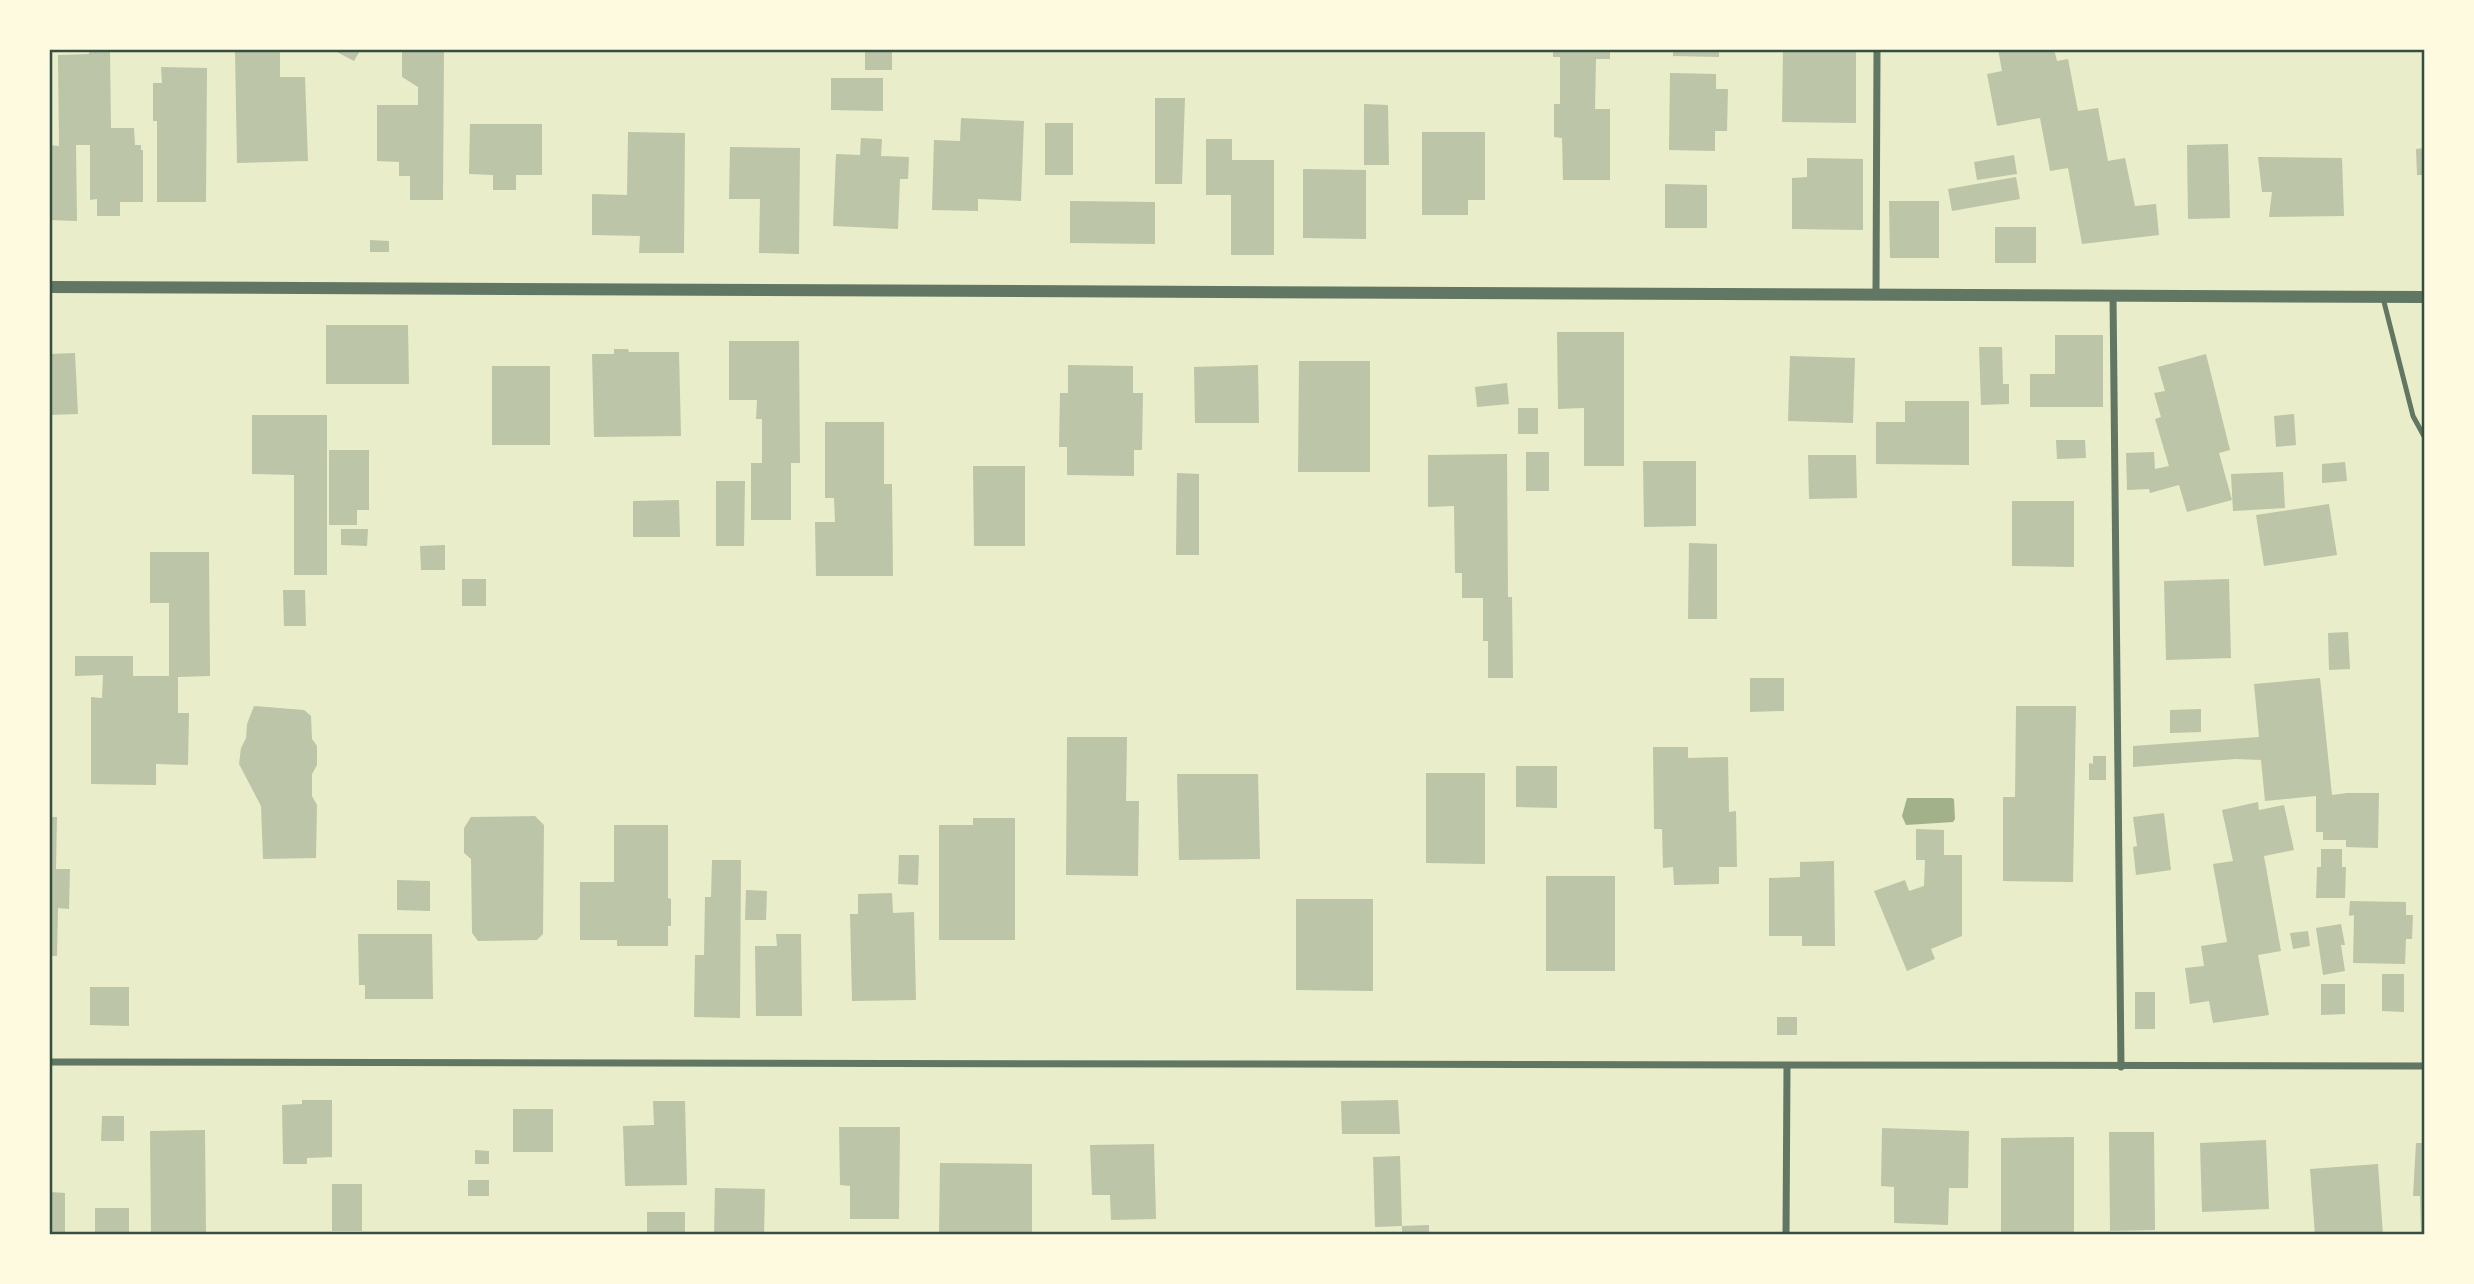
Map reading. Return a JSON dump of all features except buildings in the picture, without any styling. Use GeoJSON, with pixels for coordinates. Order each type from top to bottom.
{"type":"FeatureCollection","features":[{"type":"Feature","properties":{"kind":"street"},"geometry":{"type":"LineString","coordinates":[[1876,293],[1877,49]]}},
{"type":"Feature","properties":{"kind":"street"},"geometry":{"type":"LineString","coordinates":[[49,287],[2425,297]]}},
{"type":"Feature","properties":{"kind":"street"},"geometry":{"type":"LineString","coordinates":[[2113,294],[2121,1067]]}},
{"type":"Feature","properties":{"kind":"street"},"geometry":{"type":"LineString","coordinates":[[49,1062],[2425,1066]]}},
{"type":"Feature","properties":{"kind":"street"},"geometry":{"type":"LineString","coordinates":[[1786,1235],[1787,1066]]}},
{"type":"Feature","properties":{"kind":"lane"},"geometry":{"type":"LineString","coordinates":[[2383,298],[2413,416],[2425,438]]}},
{"type":"Feature","properties":{"kind":"shaded area"},"geometry":{"type":"Polygon","coordinates":[[[1907,798],[1954,799],[1955,819],[1953,822],[1906,825],[1902,816],[1907,798]]]}}]}
